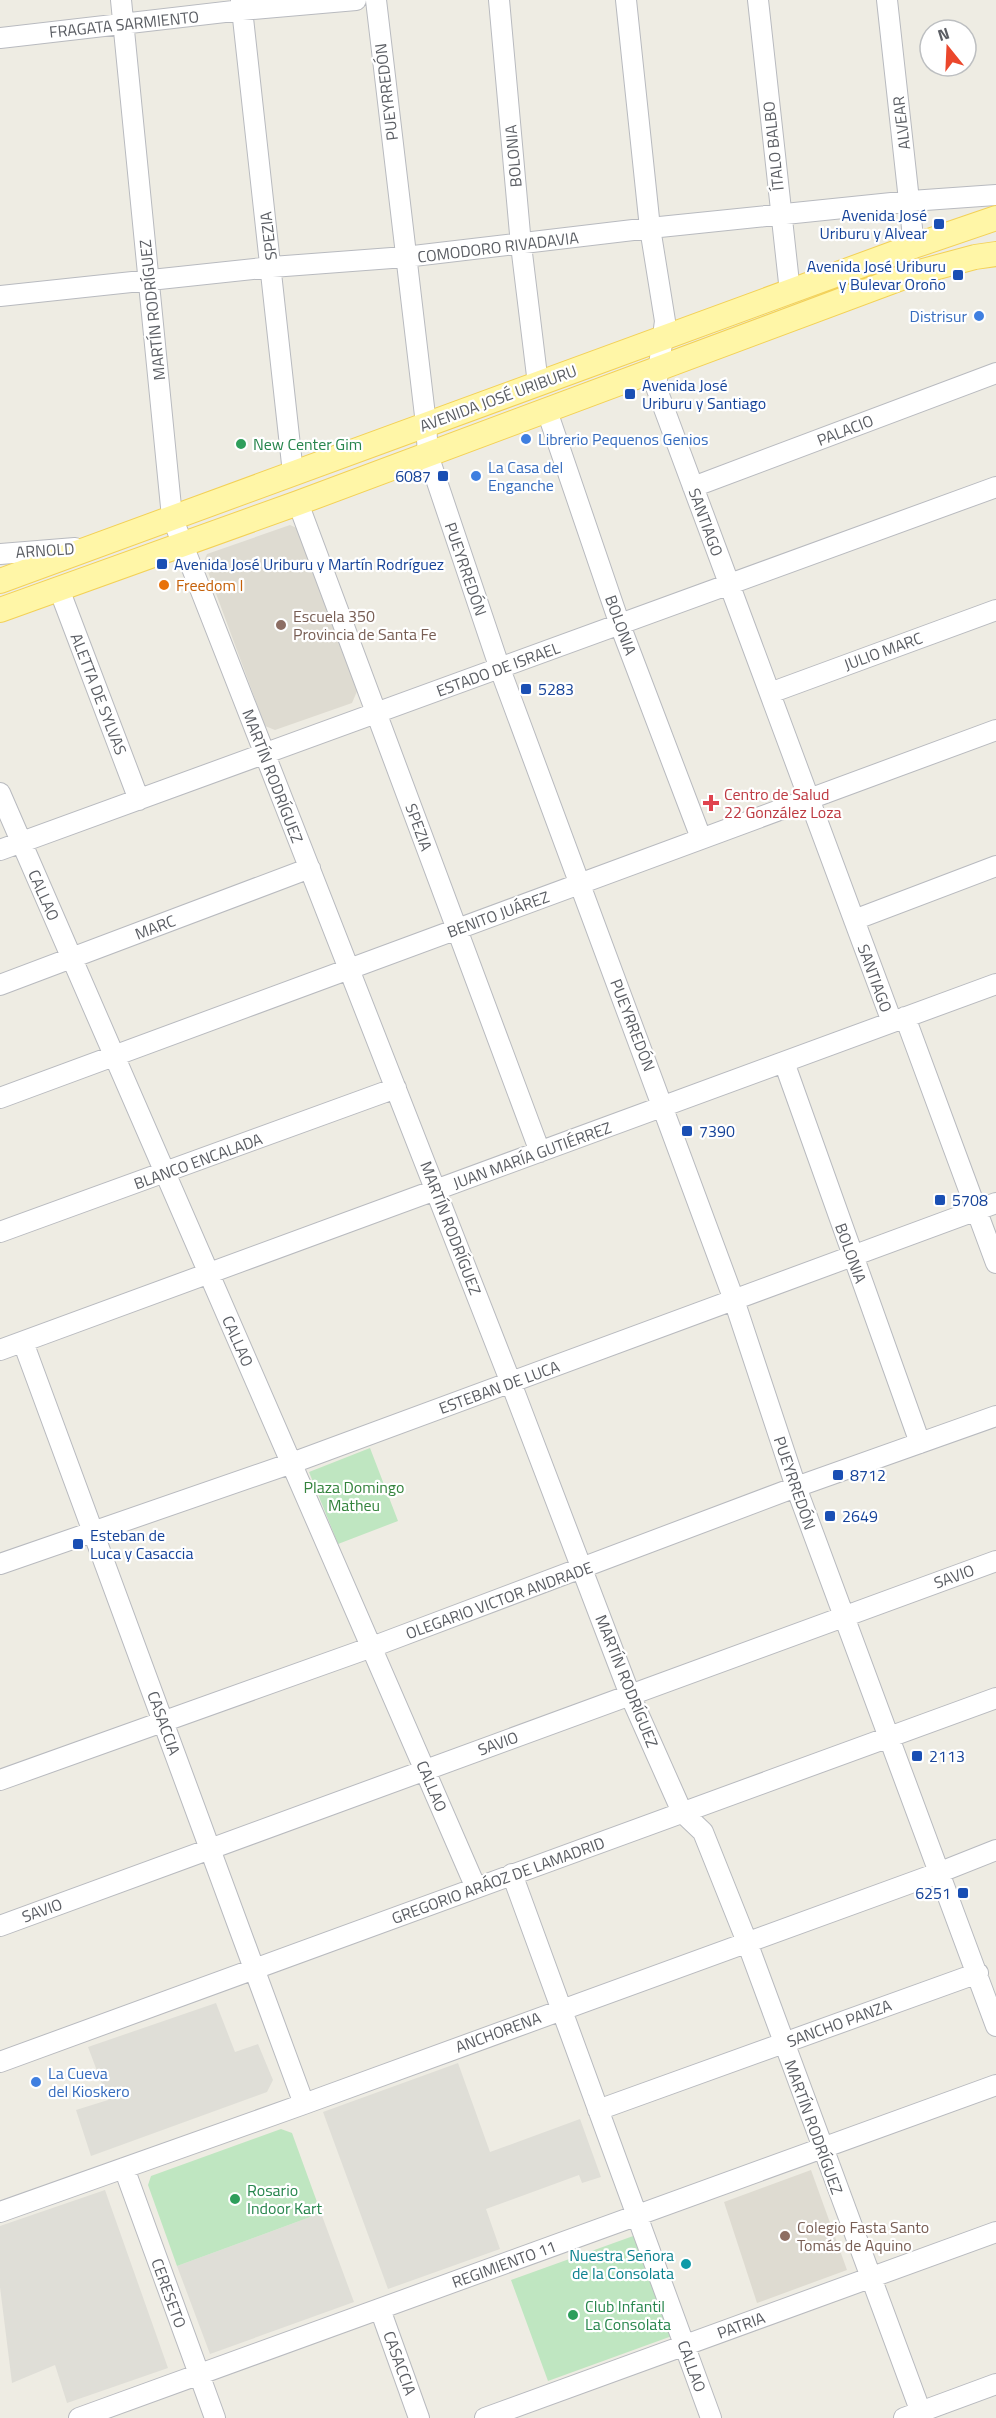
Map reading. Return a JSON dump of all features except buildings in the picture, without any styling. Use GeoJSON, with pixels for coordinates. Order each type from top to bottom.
{"type":"FeatureCollection","features":[{"type":"Feature","properties":{"kind":"main road","name":"AVENIDA JOSÉ URIBURU"},"geometry":{"type":"LineString","coordinates":[[0,581],[996,218]]}},
{"type":"Feature","properties":{"kind":"main road","name":"AVENIDA JOSÉ URIBURU"},"geometry":{"type":"LineString","coordinates":[[0,610],[298,503],[912,274],[975,257],[996,254]]}},
{"type":"Feature","properties":{"kind":"street","name":"MARTÍN RODRÍGUEZ"},"geometry":{"type":"LineString","coordinates":[[121,0],[172,517],[436,1190],[630,1695],[682,1812],[703,1832],[747,1942],[870,2278],[916,2416]]}},
{"type":"Feature","properties":{"kind":"street","name":"FRAGATA SARMIENTO"},"geometry":{"type":"LineString","coordinates":[[0,38],[124,25],[242,5],[356,0]]}},
{"type":"Feature","properties":{"kind":"street","name":"PUEYRREDÓN"},"geometry":{"type":"LineString","coordinates":[[376,0],[428,455],[500,669],[664,1107],[734,1300],[796,1487],[996,2026]]}},
{"type":"Feature","properties":{"kind":"street","name":"BOLONIA"},"geometry":{"type":"LineString","coordinates":[[499,0],[520,245],[538,384]]}},
{"type":"Feature","properties":{"kind":"street","name":"SANTIAGO"},"geometry":{"type":"LineString","coordinates":[[626,0],[650,228],[665,321],[656,387],[854,920],[898,1020],[996,1263]]}},
{"type":"Feature","properties":{"kind":"street","name":"ÍTALO BALBO"},"geometry":{"type":"LineString","coordinates":[[758,0],[790,292]]}},
{"type":"Feature","properties":{"kind":"street","name":"ALVEAR"},"geometry":{"type":"LineString","coordinates":[[887,0],[911,201],[914,246]]}},
{"type":"Feature","properties":{"kind":"street","name":"SPEZIA"},"geometry":{"type":"LineString","coordinates":[[242,5],[293,473]]}},
{"type":"Feature","properties":{"kind":"street","name":"COMODORO RIVADAVIA"},"geometry":{"type":"LineString","coordinates":[[0,296],[272,267],[405,257],[650,228],[911,201],[996,195]]}},
{"type":"Feature","properties":{"kind":"street","name":"PALACIO"},"geometry":{"type":"LineString","coordinates":[[693,487],[996,373]]}},
{"type":"Feature","properties":{"kind":"street","name":"BOLONIA"},"geometry":{"type":"LineString","coordinates":[[546,411],[620,625],[701,838]]}},
{"type":"Feature","properties":{"kind":"street","name":"ESTADO DE ISRAEL"},"geometry":{"type":"LineString","coordinates":[[0,850],[730,586],[996,487]]}},
{"type":"Feature","properties":{"kind":"street","name":"SPEZIA"},"geometry":{"type":"LineString","coordinates":[[298,503],[540,1152]]}},
{"type":"Feature","properties":{"kind":"street","name":"ARNOLD"},"geometry":{"type":"LineString","coordinates":[[0,554],[90,547]]}},
{"type":"Feature","properties":{"kind":"street","name":"ALETTA DE SYLVAS"},"geometry":{"type":"LineString","coordinates":[[59,589],[139,800]]}},
{"type":"Feature","properties":{"kind":"street","name":"JULIO MARC"},"geometry":{"type":"LineString","coordinates":[[770,693],[996,610]]}},
{"type":"Feature","properties":{"kind":"street","name":"BENITO JUÁREZ"},"geometry":{"type":"LineString","coordinates":[[0,1098],[996,730]]}},
{"type":"Feature","properties":{"kind":"street","name":"CALLAO"},"geometry":{"type":"LineString","coordinates":[[0,793],[476,1888]]}},
{"type":"Feature","properties":{"kind":"street"},"geometry":{"type":"LineString","coordinates":[[854,920],[996,866]]}},
{"type":"Feature","properties":{"kind":"street","name":"MARC"},"geometry":{"type":"LineString","coordinates":[[0,985],[310,868]]}},
{"type":"Feature","properties":{"kind":"street","name":"JUAN MARÍA GUTIÉRREZ"},"geometry":{"type":"LineString","coordinates":[[0,1350],[996,984]]}},
{"type":"Feature","properties":{"kind":"street","name":"BOLONIA"},"geometry":{"type":"LineString","coordinates":[[784,1062],[920,1443]]}},
{"type":"Feature","properties":{"kind":"street","name":"BLANCO ENCALADA"},"geometry":{"type":"LineString","coordinates":[[0,1233],[396,1088]]}},
{"type":"Feature","properties":{"kind":"street","name":"ESTEBAN DE LUCA"},"geometry":{"type":"LineString","coordinates":[[0,1564],[292,1463],[996,1203]]}},
{"type":"Feature","properties":{"kind":"street","name":"CASACCIA"},"geometry":{"type":"LineString","coordinates":[[23,1341],[304,2104]]}},
{"type":"Feature","properties":{"kind":"street","name":"OLEGARIO VICTOR ANDRADE"},"geometry":{"type":"LineString","coordinates":[[0,1780],[372,1647],[796,1487],[996,1416]]}},
{"type":"Feature","properties":{"kind":"street","name":"SAVIO"},"geometry":{"type":"LineString","coordinates":[[0,1926],[996,1561]]}},
{"type":"Feature","properties":{"kind":"street","name":"GREGORIO ARÁOZ DE LAMADRID"},"geometry":{"type":"LineString","coordinates":[[0,2062],[996,1698]]}},
{"type":"Feature","properties":{"kind":"street","name":"ANCHORENA"},"geometry":{"type":"LineString","coordinates":[[0,2212],[304,2104],[996,1850]]}},
{"type":"Feature","properties":{"kind":"street","name":"CALLAO"},"geometry":{"type":"LineString","coordinates":[[512,1874],[711,2418]]}},
{"type":"Feature","properties":{"kind":"street","name":"SANCHO PANZA"},"geometry":{"type":"LineString","coordinates":[[598,2110],[978,1973]]}},
{"type":"Feature","properties":{"kind":"street","name":"REGIMIENTO 11"},"geometry":{"type":"LineString","coordinates":[[79,2418],[996,2085]]}},
{"type":"Feature","properties":{"kind":"street","name":"CERESETO"},"geometry":{"type":"LineString","coordinates":[[124,2168],[215,2418]]}},
{"type":"Feature","properties":{"kind":"street","name":"PATRIA"},"geometry":{"type":"LineString","coordinates":[[485,2418],[996,2232]]}},
{"type":"Feature","properties":{"kind":"street","name":"CASACCIA"},"geometry":{"type":"LineString","coordinates":[[380,2309],[419,2418]]}},
{"type":"Feature","properties":{"kind":"street"},"geometry":{"type":"LineString","coordinates":[[916,2416],[996,2384]]}},
{"type":"Feature","properties":{"kind":"shaded area","name":"Escuela 350 Provincia de Santa Fe"},"geometry":{"type":"Polygon","coordinates":[[[290,525],[299,529],[358,689],[352,703],[275,730],[265,726],[204,561],[207,554],[290,525]]]}},
{"type":"Feature","properties":{"kind":"shaded area"},"geometry":{"type":"Polygon","coordinates":[[[216,2003],[235,2052],[258,2044],[273,2080],[267,2092],[91,2156],[76,2110],[108,2100],[88,2047],[216,2003]]]}},
{"type":"Feature","properties":{"kind":"shaded area"},"geometry":{"type":"Polygon","coordinates":[[[458,2063],[490,2152],[580,2119],[601,2177],[582,2183],[579,2175],[486,2209],[500,2249],[388,2289],[323,2112],[458,2063]]]}},
{"type":"Feature","properties":{"kind":"shaded area","name":"Colegio Fasta Santo Tomás de Aquino"},"geometry":{"type":"Polygon","coordinates":[[[811,2170],[847,2270],[757,2303],[724,2202],[811,2170]]]}},
{"type":"Feature","properties":{"kind":"shaded area"},"geometry":{"type":"Polygon","coordinates":[[[105,2190],[168,2368],[67,2403],[55,2365],[12,2383],[0,2287],[0,2226],[105,2190]]]}},
{"type":"Feature","properties":{"kind":"shaded area"},"geometry":{"type":"Polygon","coordinates":[[[321,2213],[354,2302],[210,2354],[177,2266],[321,2213]]]}},
{"type":"Feature","properties":{"kind":"green space","name":"Plaza Domingo Matheu"},"geometry":{"type":"Polygon","coordinates":[[[370,1448],[398,1521],[338,1544],[309,1472],[370,1448]]]}},
{"type":"Feature","properties":{"kind":"green space","name":"Rosario Indoor Kart"},"geometry":{"type":"Polygon","coordinates":[[[281,2129],[292,2133],[321,2213],[177,2266],[148,2185],[151,2176],[281,2129]]]}},
{"type":"Feature","properties":{"kind":"green space","name":"Club Infantil La Consolata"},"geometry":{"type":"Polygon","coordinates":[[[636,2235],[672,2336],[548,2381],[511,2280],[636,2235]]]}},
{"type":"Feature","properties":{"kind":"place","name":"Avenida José Uriburu y Alvear"},"geometry":{"type":"Point","coordinates":[939,224]}},
{"type":"Feature","properties":{"kind":"place","name":"Avenida José Uriburu y Bulevar Oroño"},"geometry":{"type":"Point","coordinates":[958,275]}},
{"type":"Feature","properties":{"kind":"place","name":"Distrisur"},"geometry":{"type":"Point","coordinates":[979,316]}},
{"type":"Feature","properties":{"kind":"place","name":"Avenida José Uriburu y Santiago"},"geometry":{"type":"Point","coordinates":[630,394]}},
{"type":"Feature","properties":{"kind":"place","name":"Librerio Pequenos Genios"},"geometry":{"type":"Point","coordinates":[526,439]}},
{"type":"Feature","properties":{"kind":"place","name":"New Center Gim"},"geometry":{"type":"Point","coordinates":[241,444]}},
{"type":"Feature","properties":{"kind":"place","name":"6087"},"geometry":{"type":"Point","coordinates":[443,476]}},
{"type":"Feature","properties":{"kind":"place","name":"La Casa del Enganche"},"geometry":{"type":"Point","coordinates":[476,476]}},
{"type":"Feature","properties":{"kind":"place","name":"Avenida José Uriburu y Martín Rodríguez"},"geometry":{"type":"Point","coordinates":[162,564]}},
{"type":"Feature","properties":{"kind":"place","name":"Freedom I"},"geometry":{"type":"Point","coordinates":[164,585]}},
{"type":"Feature","properties":{"kind":"place","name":"Escuela 350 Provincia de Santa Fe"},"geometry":{"type":"Point","coordinates":[281,625]}},
{"type":"Feature","properties":{"kind":"place","name":"5283"},"geometry":{"type":"Point","coordinates":[526,689]}},
{"type":"Feature","properties":{"kind":"place","name":"Centro de Salud 22 González Loza"},"geometry":{"type":"Point","coordinates":[711,803]}},
{"type":"Feature","properties":{"kind":"place","name":"7390"},"geometry":{"type":"Point","coordinates":[687,1131]}},
{"type":"Feature","properties":{"kind":"place","name":"5708"},"geometry":{"type":"Point","coordinates":[940,1200]}},
{"type":"Feature","properties":{"kind":"place","name":"8712"},"geometry":{"type":"Point","coordinates":[838,1475]}},
{"type":"Feature","properties":{"kind":"place","name":"2649"},"geometry":{"type":"Point","coordinates":[830,1516]}},
{"type":"Feature","properties":{"kind":"place","name":"Esteban de Luca y Casaccia"},"geometry":{"type":"Point","coordinates":[78,1544]}},
{"type":"Feature","properties":{"kind":"place","name":"2113"},"geometry":{"type":"Point","coordinates":[917,1756]}},
{"type":"Feature","properties":{"kind":"place","name":"6251"},"geometry":{"type":"Point","coordinates":[963,1893]}},
{"type":"Feature","properties":{"kind":"place","name":"La Cueva del Kioskero"},"geometry":{"type":"Point","coordinates":[36,2082]}},
{"type":"Feature","properties":{"kind":"place","name":"Rosario Indoor Kart"},"geometry":{"type":"Point","coordinates":[235,2199]}},
{"type":"Feature","properties":{"kind":"place","name":"Colegio Fasta Santo Tomás de Aquino"},"geometry":{"type":"Point","coordinates":[785,2236]}},
{"type":"Feature","properties":{"kind":"place","name":"Nuestra Señora de la Consolata"},"geometry":{"type":"Point","coordinates":[686,2264]}},
{"type":"Feature","properties":{"kind":"place","name":"Club Infantil La Consolata"},"geometry":{"type":"Point","coordinates":[573,2315]}}]}
